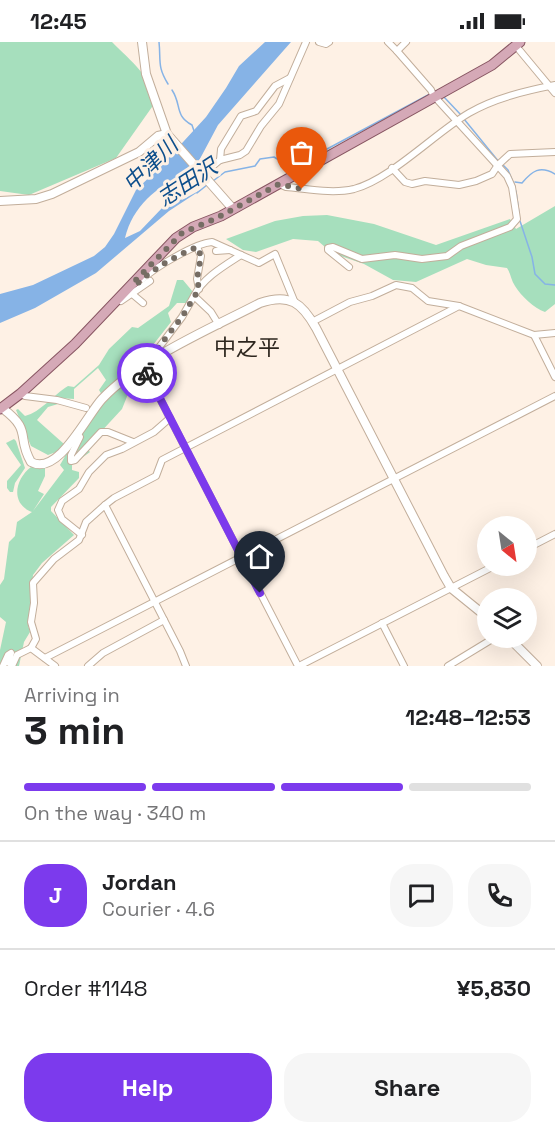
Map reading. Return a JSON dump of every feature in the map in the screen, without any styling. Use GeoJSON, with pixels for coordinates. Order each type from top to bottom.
{"type":"FeatureCollection","features":[{"type":"Feature","properties":{"kind":"main road"},"geometry":{"type":"LineString","coordinates":[[1,408],[20,394],[75,344],[182,233],[300,173],[492,65],[519,43]]}},
{"type":"Feature","properties":{"kind":"street"},"geometry":{"type":"LineString","coordinates":[[142,42],[146,74],[170,135],[231,207]]}},
{"type":"Feature","properties":{"kind":"street"},"geometry":{"type":"LineString","coordinates":[[207,170],[220,160],[240,155],[246,151],[261,126],[279,104],[306,42]]}},
{"type":"Feature","properties":{"kind":"street"},"geometry":{"type":"LineString","coordinates":[[319,42],[324,44],[329,42]]}},
{"type":"Feature","properties":{"kind":"street"},"geometry":{"type":"LineString","coordinates":[[349,267],[327,250],[328,248],[333,247],[362,259],[395,255],[425,259],[450,255],[461,246],[513,226],[517,219],[512,187],[500,164],[461,119],[435,97],[388,42]]}},
{"type":"Feature","properties":{"kind":"street"},"geometry":{"type":"LineString","coordinates":[[397,51],[406,42]]}},
{"type":"Feature","properties":{"kind":"street"},"geometry":{"type":"LineString","coordinates":[[519,43],[555,93]]}},
{"type":"Feature","properties":{"kind":"street"},"geometry":{"type":"LineString","coordinates":[[220,160],[221,149],[241,116],[256,111],[275,86],[290,78]]}},
{"type":"Feature","properties":{"kind":"street"},"geometry":{"type":"LineString","coordinates":[[279,184],[302,189],[349,189],[361,186],[392,168],[461,119],[520,92],[552,86]]}},
{"type":"Feature","properties":{"kind":"street"},"geometry":{"type":"LineString","coordinates":[[0,201],[36,199],[52,194],[139,152],[158,136],[170,135]]}},
{"type":"Feature","properties":{"kind":"street"},"geometry":{"type":"LineString","coordinates":[[296,138],[295,160],[300,173]]}},
{"type":"Feature","properties":{"kind":"street"},"geometry":{"type":"LineString","coordinates":[[392,168],[405,183],[459,185],[492,174],[513,154],[555,152]]}},
{"type":"Feature","properties":{"kind":"street"},"geometry":{"type":"LineString","coordinates":[[133,283],[137,284],[177,256],[212,242],[259,263],[276,254],[296,303]]}},
{"type":"Feature","properties":{"kind":"street"},"geometry":{"type":"LineString","coordinates":[[197,247],[201,256],[197,279],[199,289]]}},
{"type":"Feature","properties":{"kind":"street"},"geometry":{"type":"LineString","coordinates":[[216,250],[230,250]]}},
{"type":"Feature","properties":{"kind":"street"},"geometry":{"type":"LineString","coordinates":[[145,365],[182,317],[199,289],[217,270],[241,255]]}},
{"type":"Feature","properties":{"kind":"street"},"geometry":{"type":"LineString","coordinates":[[115,303],[118,304],[150,281]]}},
{"type":"Feature","properties":{"kind":"street"},"geometry":{"type":"LineString","coordinates":[[312,322],[350,302],[372,296],[396,285],[412,288],[428,301],[459,306],[534,335],[555,333]]}},
{"type":"Feature","properties":{"kind":"street"},"geometry":{"type":"LineString","coordinates":[[131,294],[143,303]]}},
{"type":"Feature","properties":{"kind":"street"},"geometry":{"type":"LineString","coordinates":[[194,296],[212,312],[219,325]]}},
{"type":"Feature","properties":{"kind":"street"},"geometry":{"type":"LineString","coordinates":[[1,408],[14,417],[22,428],[28,458],[34,464],[43,463],[58,457],[105,396],[145,365],[269,300],[281,299],[296,303],[306,311],[312,322],[451,588],[477,609]]}},
{"type":"Feature","properties":{"kind":"street"},"geometry":{"type":"LineString","coordinates":[[10,666],[17,655],[32,648],[36,639],[31,622],[34,603],[31,590],[33,583],[54,559],[79,540],[86,522],[105,505],[156,476],[160,462],[459,306]]}},
{"type":"Feature","properties":{"kind":"street"},"geometry":{"type":"LineString","coordinates":[[534,335],[555,377]]}},
{"type":"Feature","properties":{"kind":"street"},"geometry":{"type":"LineString","coordinates":[[145,365],[185,448],[298,666],[477,575]]}},
{"type":"Feature","properties":{"kind":"street"},"geometry":{"type":"LineString","coordinates":[[20,394],[57,400],[86,408]]}},
{"type":"Feature","properties":{"kind":"street"},"geometry":{"type":"LineString","coordinates":[[45,658],[555,396]]}},
{"type":"Feature","properties":{"kind":"street"},"geometry":{"type":"LineString","coordinates":[[82,535],[62,519],[58,510],[62,501],[79,489],[89,472],[106,455],[159,429],[170,418]]}},
{"type":"Feature","properties":{"kind":"street"},"geometry":{"type":"LineString","coordinates":[[77,433],[80,437],[69,459],[73,462],[101,432],[108,432],[134,442]]}},
{"type":"Feature","properties":{"kind":"street"},"geometry":{"type":"LineString","coordinates":[[105,505],[186,666]]}},
{"type":"Feature","properties":{"kind":"street"},"geometry":{"type":"LineString","coordinates":[[537,543],[555,534]]}},
{"type":"Feature","properties":{"kind":"street"},"geometry":{"type":"LineString","coordinates":[[88,666],[103,652],[164,620]]}},
{"type":"Feature","properties":{"kind":"street"},"geometry":{"type":"LineString","coordinates":[[382,623],[404,666]]}},
{"type":"Feature","properties":{"kind":"street"},"geometry":{"type":"LineString","coordinates":[[32,648],[55,666]]}},
{"type":"Feature","properties":{"kind":"street"},"geometry":{"type":"LineString","coordinates":[[448,666],[478,648]]}},
{"type":"Feature","properties":{"kind":"street"},"geometry":{"type":"LineString","coordinates":[[519,648],[537,666]]}},
{"type":"Feature","properties":{"kind":"street"},"geometry":{"type":"LineString","coordinates":[[3,666],[11,653],[10,666]]}},
{"type":"Feature","properties":{"kind":"green space"},"geometry":{"type":"Polygon","coordinates":[[[0,42],[112,42],[134,63],[146,79],[150,87],[152,107],[116,158],[29,195],[0,191],[0,42]]]}},
{"type":"Feature","properties":{"kind":"green space"},"geometry":{"type":"Polygon","coordinates":[[[555,206],[555,304],[545,312],[532,305],[521,294],[507,268],[467,259],[416,282],[393,280],[364,264],[332,253],[318,241],[293,239],[256,252],[243,250],[226,239],[275,221],[327,215],[374,224],[436,245],[510,219],[516,229],[555,206]]]}},
{"type":"Feature","properties":{"kind":"green space"},"geometry":{"type":"Polygon","coordinates":[[[177,280],[183,280],[193,292],[186,303],[177,303],[168,313],[171,322],[142,359],[127,368],[123,376],[128,383],[132,384],[122,409],[86,448],[90,452],[72,465],[72,470],[79,472],[79,478],[51,507],[51,511],[74,535],[42,563],[33,575],[28,625],[30,632],[24,642],[19,666],[0,666],[0,650],[6,622],[0,617],[0,585],[4,579],[9,542],[15,536],[17,522],[32,512],[20,503],[18,484],[31,467],[45,467],[45,476],[38,491],[44,494],[33,511],[64,470],[60,465],[75,439],[105,400],[99,390],[106,380],[98,368],[74,389],[74,399],[60,398],[58,404],[48,407],[37,420],[64,444],[56,452],[48,455],[31,446],[16,410],[18,409],[25,416],[31,414],[68,386],[74,387],[99,365],[109,349],[132,327],[138,328],[169,306],[177,280]]]}},
{"type":"Feature","properties":{"kind":"green space"},"geometry":{"type":"Polygon","coordinates":[[[14,439],[25,468],[15,483],[13,492],[10,492],[7,488],[7,481],[21,465],[6,443],[14,439]]]}},
{"type":"Feature","properties":{"kind":"water"},"geometry":{"type":"Polygon","coordinates":[[[265,42],[291,42],[218,125],[194,170],[187,174],[182,200],[204,188],[169,211],[96,273],[35,308],[0,323],[0,294],[33,285],[94,256],[105,247],[136,190],[206,117],[239,66],[265,42]],[[184,175],[164,185],[147,199],[134,216],[125,238],[140,231],[163,207],[179,198],[184,175]]]}},
{"type":"Feature","properties":{"kind":"waterway"},"geometry":{"type":"LineString","coordinates":[[159,42],[161,68],[168,84]]}},
{"type":"Feature","properties":{"kind":"waterway"},"geometry":{"type":"LineString","coordinates":[[172,90],[180,113],[192,125],[194,131]]}},
{"type":"Feature","properties":{"kind":"waterway","name":"志田沢"},"geometry":{"type":"LineString","coordinates":[[299,164],[428,95]]}},
{"type":"Feature","properties":{"kind":"waterway","name":"志田沢"},"geometry":{"type":"LineString","coordinates":[[444,97],[461,115]]}},
{"type":"Feature","properties":{"kind":"waterway","name":"志田沢"},"geometry":{"type":"LineString","coordinates":[[464,119],[499,162]]}},
{"type":"Feature","properties":{"kind":"waterway","name":"志田沢"},"geometry":{"type":"LineString","coordinates":[[213,181],[225,172],[255,166],[260,159],[274,157],[292,168]]}},
{"type":"Feature","properties":{"kind":"waterway","name":"志田沢"},"geometry":{"type":"LineString","coordinates":[[503,165],[508,170],[515,187]]}},
{"type":"Feature","properties":{"kind":"waterway","name":"志田沢"},"geometry":{"type":"LineString","coordinates":[[515,182],[522,183],[529,175],[541,170],[555,174]]}},
{"type":"Feature","properties":{"kind":"waterway","name":"志田沢"},"geometry":{"type":"LineString","coordinates":[[197,193],[207,185]]}},
{"type":"Feature","properties":{"kind":"waterway"},"geometry":{"type":"LineString","coordinates":[[516,191],[519,213]]}},
{"type":"Feature","properties":{"kind":"waterway"},"geometry":{"type":"LineString","coordinates":[[520,221],[535,274],[545,284],[555,285]]}},
{"type":"Feature","properties":{"kind":"way so far"},"geometry":{"type":"LineString","coordinates":[[147,373],[143,366],[148,363],[182,317],[199,289],[197,279],[201,255],[197,247],[177,256],[137,284],[133,283],[182,233],[215,219],[279,184],[302,189]]}},
{"type":"Feature","properties":{"kind":"district","name":"中之平"},"geometry":{"type":"Point","coordinates":[247,347]}},
{"type":"Feature","properties":{"kind":"route"},"geometry":{"type":"LineString","coordinates":[[147,373],[260,593]]}},
{"type":"Feature","properties":{"kind":"water label","name":"中津川"},"geometry":{"type":"Point","coordinates":[150,164]}}]}
